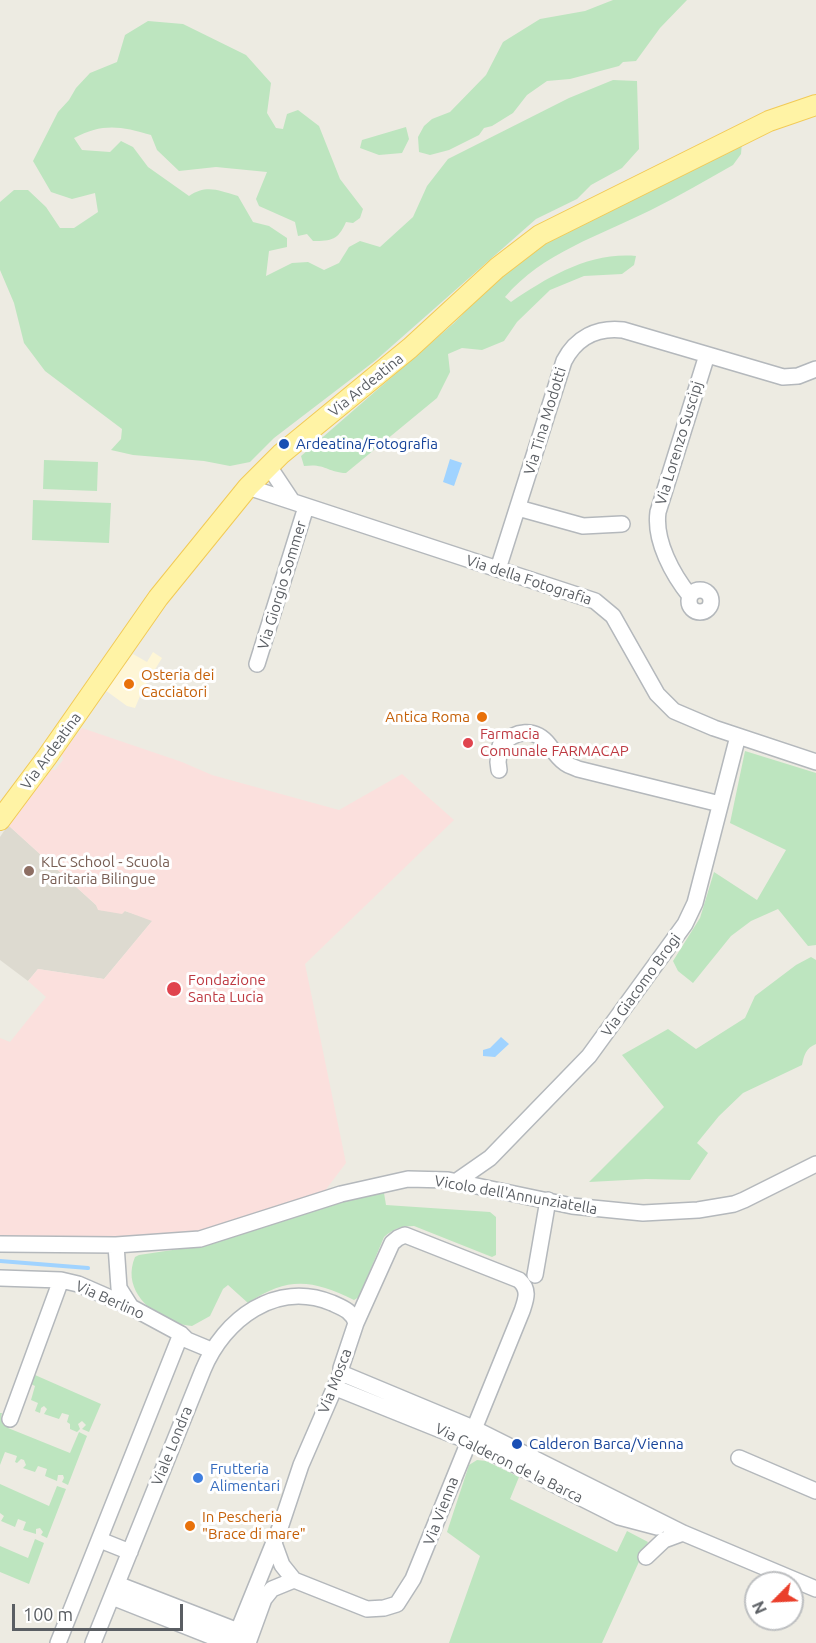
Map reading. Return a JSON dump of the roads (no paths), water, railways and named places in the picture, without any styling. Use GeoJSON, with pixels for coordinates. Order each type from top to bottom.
{"type":"FeatureCollection","features":[{"type":"Feature","properties":{"kind":"main road","name":"Via Ardeatina"},"geometry":{"type":"LineString","coordinates":[[0,820],[158,598],[268,465],[410,348],[497,268],[540,236],[769,121],[816,105]]}},
{"type":"Feature","properties":{"kind":"street","name":"Via Tina Modotti"},"geometry":{"type":"LineString","coordinates":[[498,569],[564,361],[580,340],[601,330],[623,330],[783,377],[798,376],[816,369]]}},
{"type":"Feature","properties":{"kind":"street","name":"Via Lorenzo Suscipj"},"geometry":{"type":"LineString","coordinates":[[690,597],[674,571],[661,542],[656,523],[657,512],[707,355]]}},
{"type":"Feature","properties":{"kind":"street"},"geometry":{"type":"LineString","coordinates":[[268,465],[299,504]]}},
{"type":"Feature","properties":{"kind":"street","name":"Via della Fotografia"},"geometry":{"type":"LineString","coordinates":[[248,487],[586,597],[601,605],[620,625],[657,694],[669,707],[689,719],[816,762]]}},
{"type":"Feature","properties":{"kind":"street","name":"Via Giorgio Sommer"},"geometry":{"type":"LineString","coordinates":[[257,664],[299,504]]}},
{"type":"Feature","properties":{"kind":"street"},"geometry":{"type":"LineString","coordinates":[[518,508],[583,526],[622,524]]}},
{"type":"Feature","properties":{"kind":"street"},"geometry":{"type":"LineString","coordinates":[[499,770],[500,746],[515,735],[531,733],[544,740],[566,764],[578,769],[720,804]]}},
{"type":"Feature","properties":{"kind":"street","name":"Via Giacomo Brogi"},"geometry":{"type":"LineString","coordinates":[[457,1181],[490,1158],[589,1056],[680,931],[695,903],[738,736]]}},
{"type":"Feature","properties":{"kind":"street","name":"Vicolo dell'Annunziatella"},"geometry":{"type":"LineString","coordinates":[[0,1244],[116,1245],[170,1242],[217,1235],[303,1205],[388,1182],[408,1179],[457,1181],[594,1209],[643,1213],[698,1210],[734,1204],[815,1164]]}},
{"type":"Feature","properties":{"kind":"street"},"geometry":{"type":"LineString","coordinates":[[535,1275],[548,1200]]}},
{"type":"Feature","properties":{"kind":"street","name":"Via Mosca"},"geometry":{"type":"LineString","coordinates":[[233,1639],[274,1543],[301,1465],[336,1388],[341,1373],[340,1368],[356,1323],[392,1243],[405,1235],[515,1277]]}},
{"type":"Feature","properties":{"kind":"street"},"geometry":{"type":"LineString","coordinates":[[116,1245],[120,1288],[131,1307]]}},
{"type":"Feature","properties":{"kind":"street","name":"Via Vienna"},"geometry":{"type":"LineString","coordinates":[[294,1580],[367,1609],[384,1608],[397,1604],[413,1579],[527,1296],[524,1284],[515,1277]]}},
{"type":"Feature","properties":{"kind":"street","name":"Via Berlino"},"geometry":{"type":"LineString","coordinates":[[0,1278],[61,1280],[87,1288],[131,1307],[181,1334],[190,1331],[214,1346]]}},
{"type":"Feature","properties":{"kind":"street"},"geometry":{"type":"LineString","coordinates":[[10,1419],[61,1280]]}},
{"type":"Feature","properties":{"kind":"street"},"geometry":{"type":"LineString","coordinates":[[214,1346],[256,1308],[278,1297],[302,1295],[328,1301],[348,1310],[356,1323]]}},
{"type":"Feature","properties":{"kind":"street"},"geometry":{"type":"LineString","coordinates":[[58,1643],[181,1334]]}},
{"type":"Feature","properties":{"kind":"street","name":"Viale Londra"},"geometry":{"type":"LineString","coordinates":[[93,1643],[214,1346]]}},
{"type":"Feature","properties":{"kind":"street","name":"Via Calderon de la Barca"},"geometry":{"type":"LineString","coordinates":[[341,1373],[471,1435],[619,1517],[683,1533],[816,1589]]}},
{"type":"Feature","properties":{"kind":"street","name":"Via Calderon de la Barca"},"geometry":{"type":"LineString","coordinates":[[336,1388],[471,1435]]}},
{"type":"Feature","properties":{"kind":"street"},"geometry":{"type":"LineString","coordinates":[[739,1458],[816,1491]]}},
{"type":"Feature","properties":{"kind":"street"},"geometry":{"type":"LineString","coordinates":[[646,1557],[664,1540],[683,1533]]}},
{"type":"Feature","properties":{"kind":"street"},"geometry":{"type":"LineString","coordinates":[[100,1540],[130,1552]]}},
{"type":"Feature","properties":{"kind":"street"},"geometry":{"type":"LineString","coordinates":[[248,1643],[264,1599],[272,1589],[294,1580],[282,1564],[274,1543]]}},
{"type":"Feature","properties":{"kind":"street"},"geometry":{"type":"LineString","coordinates":[[115,1590],[233,1639]]}},
{"type":"Feature","properties":{"kind":"water"},"geometry":{"type":"Polygon","coordinates":[[[450,459],[462,463],[454,486],[443,482],[450,459]]]}},
{"type":"Feature","properties":{"kind":"water"},"geometry":{"type":"Polygon","coordinates":[[[501,1037],[509,1044],[495,1057],[483,1056],[483,1050],[490,1048],[501,1037]]]}},
{"type":"Feature","properties":{"kind":"waterway"},"geometry":{"type":"LineString","coordinates":[[0,1261],[88,1268]]}},
{"type":"Feature","properties":{"kind":"place","name":"Ardeatina/Fotografia"},"geometry":{"type":"Point","coordinates":[284,444]}},
{"type":"Feature","properties":{"kind":"place","name":"Osteria dei Cacciatori"},"geometry":{"type":"Point","coordinates":[129,684]}},
{"type":"Feature","properties":{"kind":"place","name":"Antica Roma"},"geometry":{"type":"Point","coordinates":[482,717]}},
{"type":"Feature","properties":{"kind":"place","name":"Farmacia Comunale FARMACAP"},"geometry":{"type":"Point","coordinates":[468,743]}},
{"type":"Feature","properties":{"kind":"place","name":"KLC School - Scuola Paritaria Bilingue"},"geometry":{"type":"Point","coordinates":[29,871]}},
{"type":"Feature","properties":{"kind":"place","name":"Fondazione Santa Lucia"},"geometry":{"type":"Point","coordinates":[174,989]}},
{"type":"Feature","properties":{"kind":"place","name":"Calderon Barca/Vienna"},"geometry":{"type":"Point","coordinates":[517,1444]}},
{"type":"Feature","properties":{"kind":"place","name":"Frutteria Alimentari"},"geometry":{"type":"Point","coordinates":[198,1478]}},
{"type":"Feature","properties":{"kind":"place","name":"In Pescheria \"Brace di mare\""},"geometry":{"type":"Point","coordinates":[190,1526]}}]}
